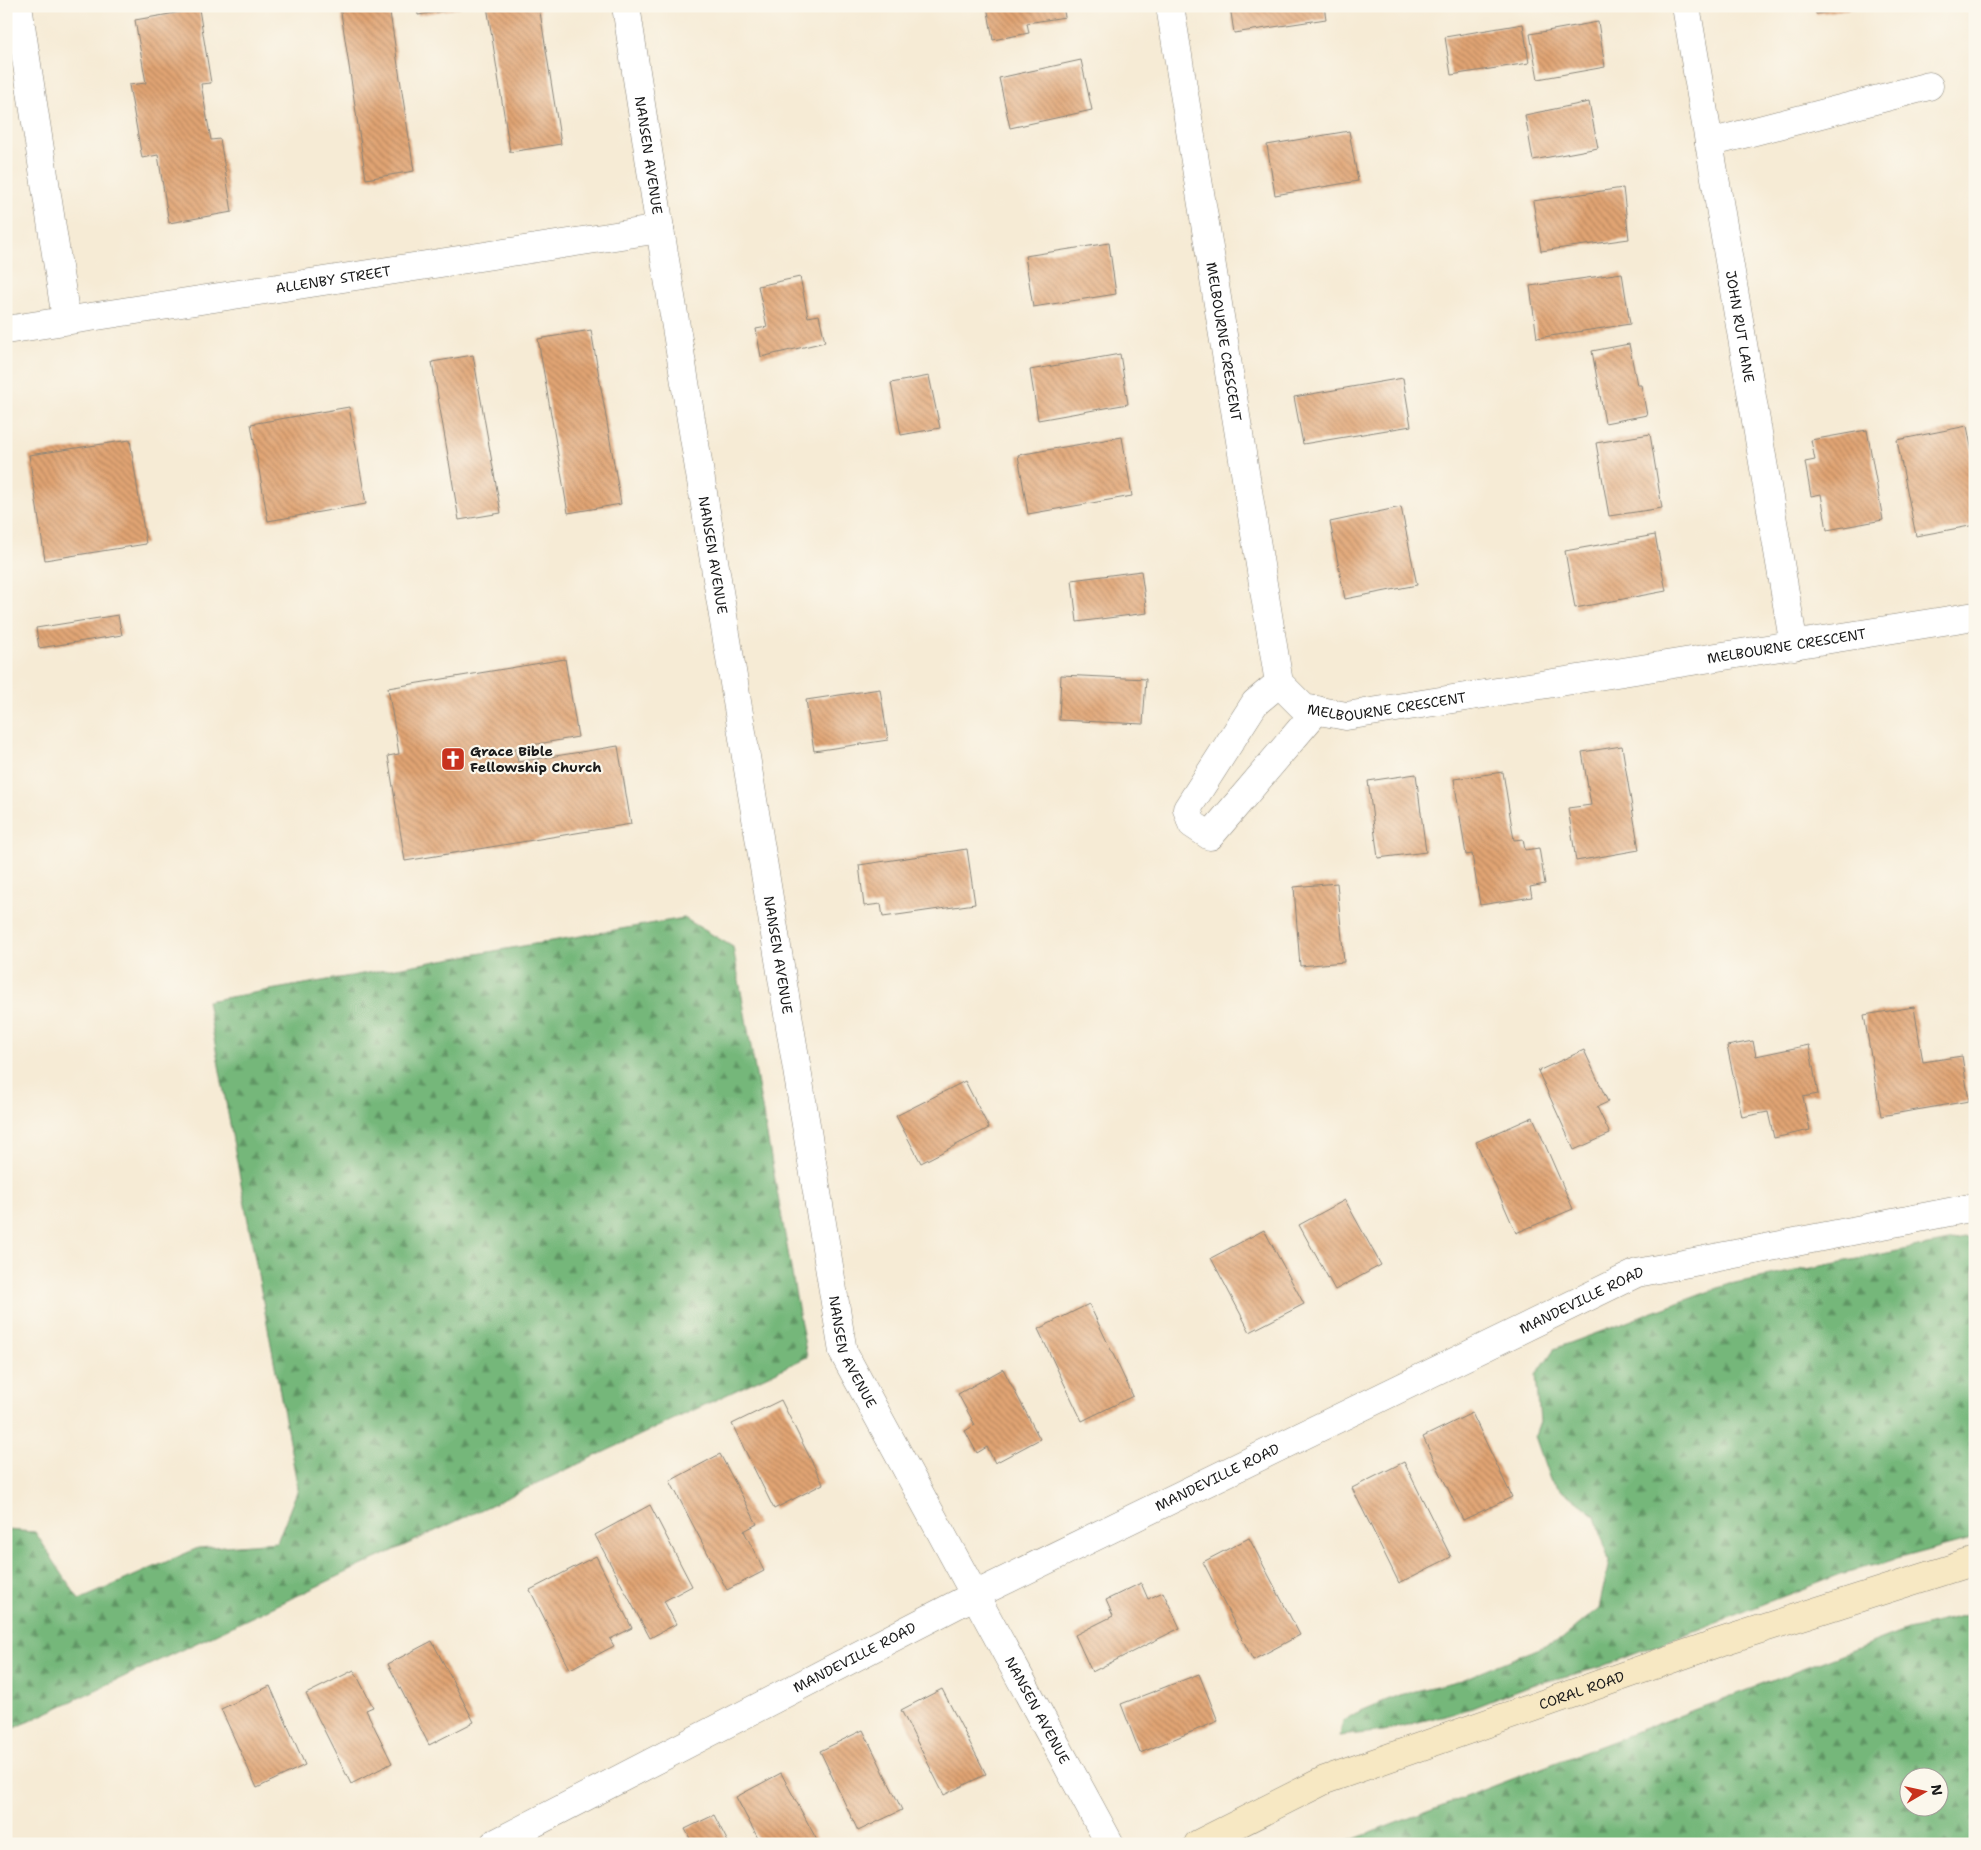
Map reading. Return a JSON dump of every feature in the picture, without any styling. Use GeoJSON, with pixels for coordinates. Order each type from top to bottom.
{"type":"FeatureCollection","features":[{"type":"Feature","properties":{"kind":"main road","name":"CORAL ROAD"},"geometry":{"type":"LineString","coordinates":[[1198,1844],[1325,1780],[1720,1642],[1975,1561]]}},
{"type":"Feature","properties":{"kind":"street"},"geometry":{"type":"LineString","coordinates":[[18,6],[66,319]]}},
{"type":"Feature","properties":{"kind":"street","name":"NANSEN AVENUE"},"geometry":{"type":"LineString","coordinates":[[626,6],[660,229],[843,1352],[1110,1844]]}},
{"type":"Feature","properties":{"kind":"street","name":"MELBOURNE CRESCENT"},"geometry":{"type":"LineString","coordinates":[[1170,6],[1279,683],[1304,708],[1346,716],[1975,616]]}},
{"type":"Feature","properties":{"kind":"street","name":"JOHN RUT LANE"},"geometry":{"type":"LineString","coordinates":[[1686,6],[1794,646]]}},
{"type":"Feature","properties":{"kind":"street"},"geometry":{"type":"LineString","coordinates":[[1709,143],[1929,86]]}},
{"type":"Feature","properties":{"kind":"street","name":"ALLENBY STREET"},"geometry":{"type":"LineString","coordinates":[[6,330],[66,319],[660,229]]}},
{"type":"Feature","properties":{"kind":"street"},"geometry":{"type":"LineString","coordinates":[[1279,683],[1255,702],[1187,809],[1192,824],[1210,836],[1317,710]]}},
{"type":"Feature","properties":{"kind":"street","name":"MANDEVILLE ROAD"},"geometry":{"type":"LineString","coordinates":[[494,1844],[975,1595],[1638,1273],[1975,1207]]}},
{"type":"Feature","properties":{"kind":"green space"},"geometry":{"type":"Polygon","coordinates":[[[684,918],[733,947],[807,1357],[6,1732],[6,1530],[35,1532],[79,1600],[198,1548],[277,1542],[298,1489],[207,1001],[684,918]]]}},
{"type":"Feature","properties":{"kind":"green space"},"geometry":{"type":"Polygon","coordinates":[[[1964,1238],[1975,1241],[1975,1538],[1841,1574],[1601,1667],[1528,1686],[1472,1708],[1384,1731],[1340,1736],[1343,1721],[1356,1713],[1399,1695],[1461,1680],[1562,1639],[1599,1608],[1609,1562],[1596,1516],[1550,1480],[1535,1436],[1540,1422],[1536,1375],[1554,1349],[1729,1284],[1964,1238]]]}},
{"type":"Feature","properties":{"kind":"green space"},"geometry":{"type":"Polygon","coordinates":[[[1975,1613],[1975,1844],[1341,1844],[1908,1629],[1975,1613]]]}},
{"type":"Feature","properties":{"kind":"building"},"geometry":{"type":"Polygon","coordinates":[[[340,6],[389,6],[414,171],[366,179],[340,6]]]}},
{"type":"Feature","properties":{"kind":"building"},"geometry":{"type":"Polygon","coordinates":[[[417,6],[461,6],[461,8],[418,15],[417,6]]]}},
{"type":"Feature","properties":{"kind":"building"},"geometry":{"type":"Polygon","coordinates":[[[487,6],[539,6],[561,144],[510,152],[487,6]]]}},
{"type":"Feature","properties":{"kind":"building"},"geometry":{"type":"Polygon","coordinates":[[[987,6],[1063,6],[1065,17],[1027,23],[1029,33],[993,40],[987,6]]]}},
{"type":"Feature","properties":{"kind":"building"},"geometry":{"type":"Polygon","coordinates":[[[1230,6],[1324,6],[1326,19],[1234,33],[1230,6]]]}},
{"type":"Feature","properties":{"kind":"building"},"geometry":{"type":"Polygon","coordinates":[[[1815,6],[1862,6],[1862,7],[1816,14],[1815,6]]]}},
{"type":"Feature","properties":{"kind":"building"},"geometry":{"type":"Polygon","coordinates":[[[199,9],[211,83],[201,84],[211,140],[220,139],[232,212],[169,223],[158,155],[142,158],[129,85],[146,83],[135,20],[199,9]]]}},
{"type":"Feature","properties":{"kind":"building"},"geometry":{"type":"Polygon","coordinates":[[[1598,22],[1605,67],[1538,79],[1530,34],[1598,22]]]}},
{"type":"Feature","properties":{"kind":"building"},"geometry":{"type":"Polygon","coordinates":[[[1523,24],[1529,63],[1451,75],[1445,37],[1523,24]]]}},
{"type":"Feature","properties":{"kind":"building"},"geometry":{"type":"Polygon","coordinates":[[[1081,60],[1092,110],[1010,128],[999,78],[1081,60]]]}},
{"type":"Feature","properties":{"kind":"building"},"geometry":{"type":"Polygon","coordinates":[[[1589,102],[1598,148],[1533,160],[1525,115],[1589,102]]]}},
{"type":"Feature","properties":{"kind":"building"},"geometry":{"type":"Polygon","coordinates":[[[1349,131],[1358,181],[1275,195],[1267,145],[1349,131]]]}},
{"type":"Feature","properties":{"kind":"building"},"geometry":{"type":"Polygon","coordinates":[[[1623,188],[1629,239],[1541,251],[1533,201],[1623,188]]]}},
{"type":"Feature","properties":{"kind":"building"},"geometry":{"type":"Polygon","coordinates":[[[1109,243],[1116,294],[1033,307],[1025,256],[1109,243]]]}},
{"type":"Feature","properties":{"kind":"building"},"geometry":{"type":"Polygon","coordinates":[[[1622,273],[1630,324],[1537,338],[1530,286],[1622,273]]]}},
{"type":"Feature","properties":{"kind":"building"},"geometry":{"type":"Polygon","coordinates":[[[800,277],[808,317],[819,315],[825,342],[761,357],[756,329],[767,327],[758,286],[800,277]]]}},
{"type":"Feature","properties":{"kind":"building"},"geometry":{"type":"Polygon","coordinates":[[[591,330],[621,504],[568,513],[538,339],[591,330]]]}},
{"type":"Feature","properties":{"kind":"building"},"geometry":{"type":"Polygon","coordinates":[[[1629,344],[1637,385],[1641,385],[1647,415],[1605,423],[1592,351],[1629,344]]]}},
{"type":"Feature","properties":{"kind":"building"},"geometry":{"type":"Polygon","coordinates":[[[1120,354],[1128,404],[1038,420],[1030,370],[1120,354]]]}},
{"type":"Feature","properties":{"kind":"building"},"geometry":{"type":"Polygon","coordinates":[[[473,355],[501,513],[459,520],[432,362],[473,355]]]}},
{"type":"Feature","properties":{"kind":"building"},"geometry":{"type":"Polygon","coordinates":[[[929,376],[940,428],[901,435],[891,383],[929,376]]]}},
{"type":"Feature","properties":{"kind":"building"},"geometry":{"type":"Polygon","coordinates":[[[1403,378],[1411,426],[1303,444],[1294,397],[1403,378]]]}},
{"type":"Feature","properties":{"kind":"building"},"geometry":{"type":"Polygon","coordinates":[[[349,407],[366,504],[268,521],[251,424],[349,407]]]}},
{"type":"Feature","properties":{"kind":"building"},"geometry":{"type":"Polygon","coordinates":[[[1967,426],[1975,467],[1975,525],[1916,536],[1897,440],[1967,426]]]}},
{"type":"Feature","properties":{"kind":"building"},"geometry":{"type":"Polygon","coordinates":[[[1867,430],[1883,520],[1827,530],[1821,494],[1811,496],[1805,462],[1815,460],[1811,440],[1867,430]]]}},
{"type":"Feature","properties":{"kind":"building"},"geometry":{"type":"Polygon","coordinates":[[[1650,434],[1662,508],[1609,516],[1596,443],[1650,434]]]}},
{"type":"Feature","properties":{"kind":"building"},"geometry":{"type":"Polygon","coordinates":[[[1122,437],[1132,496],[1028,514],[1018,455],[1122,437]]]}},
{"type":"Feature","properties":{"kind":"building"},"geometry":{"type":"Polygon","coordinates":[[[130,440],[146,544],[45,560],[29,455],[130,440]]]}},
{"type":"Feature","properties":{"kind":"building"},"geometry":{"type":"Polygon","coordinates":[[[1401,507],[1417,585],[1345,599],[1330,522],[1401,507]]]}},
{"type":"Feature","properties":{"kind":"building"},"geometry":{"type":"Polygon","coordinates":[[[1655,535],[1666,591],[1575,608],[1565,551],[1655,535]]]}},
{"type":"Feature","properties":{"kind":"building"},"geometry":{"type":"Polygon","coordinates":[[[1141,571],[1147,613],[1077,622],[1072,580],[1141,571]]]}},
{"type":"Feature","properties":{"kind":"building"},"geometry":{"type":"Polygon","coordinates":[[[118,615],[122,635],[39,648],[36,628],[118,615]]]}},
{"type":"Feature","properties":{"kind":"building","name":"Grace Bible Fellowship Church"},"geometry":{"type":"Polygon","coordinates":[[[565,659],[578,737],[515,748],[518,762],[618,746],[631,824],[405,861],[388,756],[399,754],[388,688],[565,659]]]}},
{"type":"Feature","properties":{"kind":"building"},"geometry":{"type":"Polygon","coordinates":[[[1061,675],[1146,679],[1143,724],[1059,720],[1061,675]]]}},
{"type":"Feature","properties":{"kind":"building"},"geometry":{"type":"Polygon","coordinates":[[[880,689],[888,740],[814,751],[806,700],[880,689]]]}},
{"type":"Feature","properties":{"kind":"building"},"geometry":{"type":"Polygon","coordinates":[[[1622,746],[1639,850],[1576,861],[1568,808],[1591,805],[1582,752],[1622,746]]]}},
{"type":"Feature","properties":{"kind":"building"},"geometry":{"type":"Polygon","coordinates":[[[1503,772],[1514,840],[1523,839],[1525,850],[1539,848],[1545,884],[1530,887],[1532,897],[1480,905],[1472,854],[1466,855],[1454,779],[1503,772]]]}},
{"type":"Feature","properties":{"kind":"building"},"geometry":{"type":"Polygon","coordinates":[[[1416,774],[1426,852],[1378,858],[1368,781],[1416,774]]]}},
{"type":"Feature","properties":{"kind":"building"},"geometry":{"type":"Polygon","coordinates":[[[967,849],[975,904],[883,917],[881,904],[864,906],[859,865],[967,849]]]}},
{"type":"Feature","properties":{"kind":"building"},"geometry":{"type":"Polygon","coordinates":[[[1337,883],[1344,962],[1300,966],[1294,887],[1337,883]]]}},
{"type":"Feature","properties":{"kind":"building"},"geometry":{"type":"Polygon","coordinates":[[[1914,1007],[1923,1062],[1962,1056],[1969,1101],[1881,1116],[1864,1015],[1914,1007]]]}},
{"type":"Feature","properties":{"kind":"building"},"geometry":{"type":"Polygon","coordinates":[[[1753,1041],[1756,1056],[1809,1045],[1818,1094],[1803,1097],[1810,1130],[1774,1138],[1768,1112],[1742,1117],[1727,1046],[1753,1041]]]}},
{"type":"Feature","properties":{"kind":"building"},"geometry":{"type":"Polygon","coordinates":[[[1584,1050],[1608,1102],[1597,1107],[1610,1134],[1574,1150],[1538,1071],[1584,1050]]]}},
{"type":"Feature","properties":{"kind":"building"},"geometry":{"type":"Polygon","coordinates":[[[965,1081],[989,1128],[921,1163],[896,1116],[965,1081]]]}},
{"type":"Feature","properties":{"kind":"building"},"geometry":{"type":"Polygon","coordinates":[[[1533,1117],[1573,1209],[1516,1233],[1476,1142],[1533,1117]]]}},
{"type":"Feature","properties":{"kind":"building"},"geometry":{"type":"Polygon","coordinates":[[[1345,1200],[1381,1265],[1335,1290],[1299,1225],[1345,1200]]]}},
{"type":"Feature","properties":{"kind":"building"},"geometry":{"type":"Polygon","coordinates":[[[1264,1230],[1304,1304],[1250,1332],[1211,1258],[1264,1230]]]}},
{"type":"Feature","properties":{"kind":"building"},"geometry":{"type":"Polygon","coordinates":[[[1089,1304],[1133,1396],[1082,1421],[1038,1329],[1089,1304]]]}},
{"type":"Feature","properties":{"kind":"building"},"geometry":{"type":"Polygon","coordinates":[[[1003,1369],[1040,1439],[995,1463],[987,1447],[977,1453],[965,1431],[975,1425],[958,1394],[1003,1369]]]}},
{"type":"Feature","properties":{"kind":"building"},"geometry":{"type":"Polygon","coordinates":[[[781,1400],[823,1484],[774,1509],[732,1424],[781,1400]]]}},
{"type":"Feature","properties":{"kind":"building"},"geometry":{"type":"Polygon","coordinates":[[[1472,1413],[1512,1497],[1463,1520],[1423,1437],[1472,1413]]]}},
{"type":"Feature","properties":{"kind":"building"},"geometry":{"type":"Polygon","coordinates":[[[720,1454],[757,1524],[744,1531],[764,1571],[727,1590],[670,1481],[720,1454]]]}},
{"type":"Feature","properties":{"kind":"building"},"geometry":{"type":"Polygon","coordinates":[[[1404,1462],[1451,1557],[1399,1583],[1352,1488],[1404,1462]]]}},
{"type":"Feature","properties":{"kind":"building"},"geometry":{"type":"Polygon","coordinates":[[[650,1505],[692,1586],[664,1601],[676,1624],[650,1638],[595,1535],[650,1505]]]}},
{"type":"Feature","properties":{"kind":"building"},"geometry":{"type":"Polygon","coordinates":[[[1249,1538],[1300,1635],[1253,1660],[1203,1562],[1249,1538]]]}},
{"type":"Feature","properties":{"kind":"building"},"geometry":{"type":"Polygon","coordinates":[[[596,1556],[632,1628],[610,1639],[614,1646],[570,1669],[530,1590],[596,1556]]]}},
{"type":"Feature","properties":{"kind":"building"},"geometry":{"type":"Polygon","coordinates":[[[1141,1583],[1148,1599],[1163,1592],[1180,1628],[1092,1672],[1075,1635],[1113,1616],[1106,1600],[1141,1583]]]}},
{"type":"Feature","properties":{"kind":"building"},"geometry":{"type":"Polygon","coordinates":[[[432,1641],[474,1722],[429,1745],[388,1664],[432,1641]]]}},
{"type":"Feature","properties":{"kind":"building"},"geometry":{"type":"Polygon","coordinates":[[[354,1670],[373,1707],[366,1710],[392,1763],[351,1784],[306,1694],[354,1670]]]}},
{"type":"Feature","properties":{"kind":"building"},"geometry":{"type":"Polygon","coordinates":[[[1199,1674],[1218,1721],[1140,1753],[1121,1704],[1199,1674]]]}},
{"type":"Feature","properties":{"kind":"building"},"geometry":{"type":"Polygon","coordinates":[[[270,1686],[305,1765],[257,1788],[221,1709],[270,1686]]]}},
{"type":"Feature","properties":{"kind":"building"},"geometry":{"type":"Polygon","coordinates":[[[942,1689],[986,1774],[944,1795],[901,1710],[942,1689]]]}},
{"type":"Feature","properties":{"kind":"building"},"geometry":{"type":"Polygon","coordinates":[[[863,1730],[902,1810],[858,1831],[820,1751],[863,1730]]]}},
{"type":"Feature","properties":{"kind":"building"},"geometry":{"type":"Polygon","coordinates":[[[781,1773],[819,1844],[761,1844],[736,1797],[781,1773]]]}},
{"type":"Feature","properties":{"kind":"building"},"geometry":{"type":"Polygon","coordinates":[[[714,1815],[729,1844],[693,1844],[685,1829],[714,1815]]]}},
{"type":"Feature","properties":{"kind":"place","name":"Grace Bible Fellowship Church"},"geometry":{"type":"Point","coordinates":[453,759]}}]}
